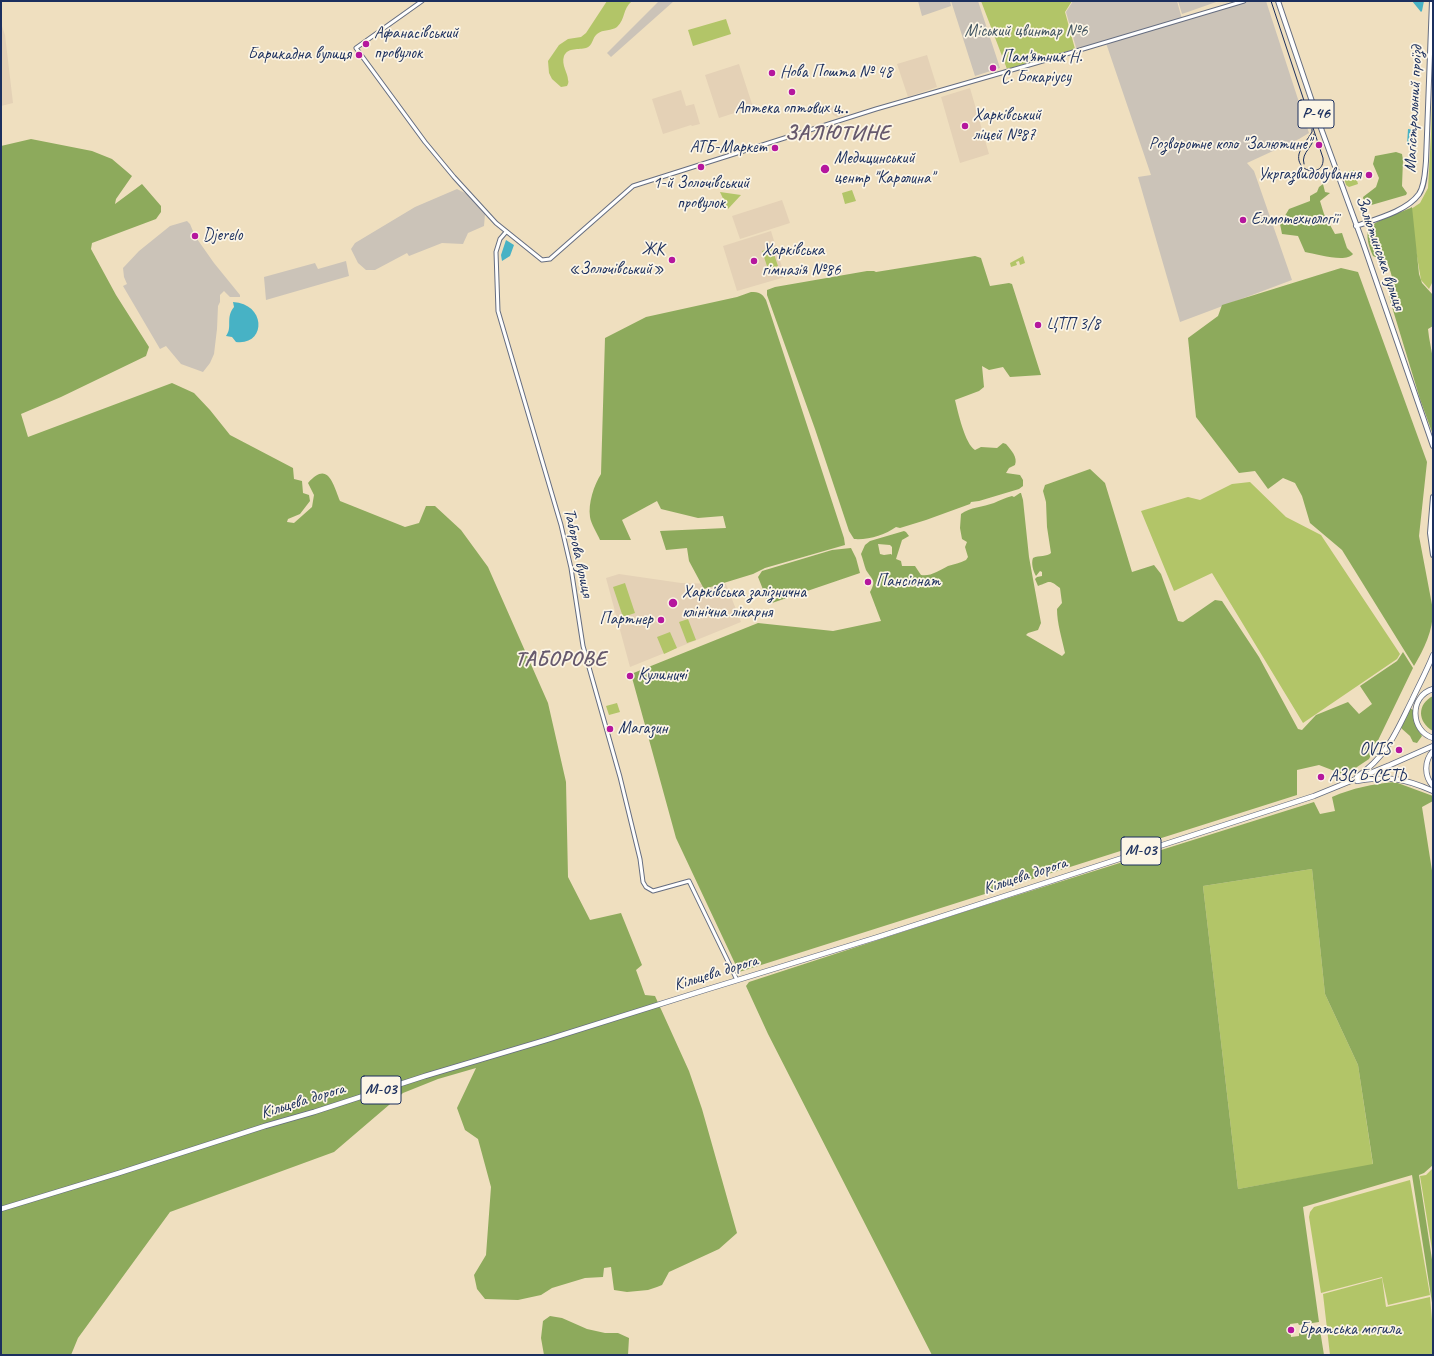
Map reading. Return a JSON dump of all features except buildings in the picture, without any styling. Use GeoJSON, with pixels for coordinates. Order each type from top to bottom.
{"type":"FeatureCollection","features":[{"type":"Feature","properties":{"kind":"highway"},"geometry":{"type":"LineString","coordinates":[[1347,783],[1372,765],[1388,747],[1433,655]]}},
{"type":"Feature","properties":{"kind":"highway"},"geometry":{"type":"LineString","coordinates":[[1433,689],[1425,692],[1420,698],[1416,708],[1416,718],[1421,730],[1427,736],[1433,738]]}},
{"type":"Feature","properties":{"kind":"highway","name":"Кільцева дорога"},"geometry":{"type":"LineString","coordinates":[[1,1209],[425,1076],[872,939],[1308,798],[1433,746]]}},
{"type":"Feature","properties":{"kind":"highway"},"geometry":{"type":"LineString","coordinates":[[1433,751],[1428,758],[1426,769],[1428,778],[1433,786]]}},
{"type":"Feature","properties":{"kind":"highway"},"geometry":{"type":"LineString","coordinates":[[1347,783],[1378,778],[1394,778],[1415,783],[1433,791]]}},
{"type":"Feature","properties":{"kind":"main road","name":"Залютинська вулиця"},"geometry":{"type":"LineString","coordinates":[[1278,1],[1433,446]]}},
{"type":"Feature","properties":{"kind":"main road","name":"Магістральний проїзд"},"geometry":{"type":"LineString","coordinates":[[1356,226],[1398,210],[1410,203],[1420,193],[1424,181],[1426,161],[1432,1]]}},
{"type":"Feature","properties":{"kind":"main road"},"geometry":{"type":"LineString","coordinates":[[1433,496],[1430,533],[1433,555]]}},
{"type":"Feature","properties":{"kind":"street"},"geometry":{"type":"LineString","coordinates":[[422,1],[356,48],[426,142],[480,206],[506,232],[542,260],[550,259],[607,210],[631,187],[876,109],[1044,61],[1244,1]]}},
{"type":"Feature","properties":{"kind":"street","name":"Таборова вулиця"},"geometry":{"type":"LineString","coordinates":[[506,232],[500,239],[496,252],[498,311],[561,525],[571,568],[583,646],[620,777],[640,859],[644,882],[646,887],[653,891],[689,881],[737,980]]}},
{"type":"Feature","properties":{"kind":"shaded area"},"geometry":{"type":"Polygon","coordinates":[[[659,1],[674,1],[611,57],[607,53],[659,1]]]}},
{"type":"Feature","properties":{"kind":"shaded area"},"geometry":{"type":"Polygon","coordinates":[[[918,1],[950,1],[951,6],[922,16],[918,1]]]}},
{"type":"Feature","properties":{"kind":"shaded area"},"geometry":{"type":"Polygon","coordinates":[[[951,1],[978,1],[1000,68],[975,76],[951,1]]]}},
{"type":"Feature","properties":{"kind":"shaded area"},"geometry":{"type":"Polygon","coordinates":[[[1073,1],[1177,1],[1182,19],[1244,1],[1266,1],[1309,133],[1247,163],[1254,171],[1292,280],[1180,322],[1138,177],[1151,175],[1106,43],[1077,51],[1066,12],[1073,1]]]}},
{"type":"Feature","properties":{"kind":"shaded area"},"geometry":{"type":"Polygon","coordinates":[[[1178,1],[1219,1],[1182,14],[1178,1]]]}},
{"type":"Feature","properties":{"kind":"shaded area"},"geometry":{"type":"Polygon","coordinates":[[[1,23],[5,35],[13,103],[1,106],[1,23]]]}},
{"type":"Feature","properties":{"kind":"shaded area"},"geometry":{"type":"Polygon","coordinates":[[[927,55],[937,87],[908,97],[897,64],[927,55]]]}},
{"type":"Feature","properties":{"kind":"shaded area"},"geometry":{"type":"Polygon","coordinates":[[[739,64],[753,107],[719,118],[705,75],[739,64]]]}},
{"type":"Feature","properties":{"kind":"shaded area","name":"Харківський ліцей №87"},"geometry":{"type":"Polygon","coordinates":[[[970,88],[989,154],[960,163],[941,97],[970,88]]]}},
{"type":"Feature","properties":{"kind":"shaded area"},"geometry":{"type":"Polygon","coordinates":[[[681,90],[686,106],[694,104],[700,124],[691,125],[663,134],[652,99],[681,90]]]}},
{"type":"Feature","properties":{"kind":"shaded area"},"geometry":{"type":"Polygon","coordinates":[[[832,106],[839,111],[845,109],[848,114],[837,117],[833,115],[829,108],[832,106]]]}},
{"type":"Feature","properties":{"kind":"shaded area"},"geometry":{"type":"Polygon","coordinates":[[[457,189],[467,194],[485,214],[484,226],[468,233],[463,244],[442,243],[409,256],[407,253],[375,270],[366,270],[358,263],[351,249],[355,243],[415,207],[457,189]]]}},
{"type":"Feature","properties":{"kind":"shaded area"},"geometry":{"type":"Polygon","coordinates":[[[782,200],[790,223],[740,239],[732,216],[782,200]]]}},
{"type":"Feature","properties":{"kind":"shaded area"},"geometry":{"type":"Polygon","coordinates":[[[187,221],[190,224],[195,236],[214,263],[240,295],[240,297],[230,297],[224,291],[220,295],[214,354],[210,363],[203,372],[181,364],[166,346],[160,349],[123,286],[127,284],[124,277],[123,268],[139,251],[170,226],[187,221]]]}},
{"type":"Feature","properties":{"kind":"shaded area","name":"Харківська гімназія №86"},"geometry":{"type":"Polygon","coordinates":[[[771,231],[785,277],[737,291],[723,246],[771,231]]]}},
{"type":"Feature","properties":{"kind":"shaded area"},"geometry":{"type":"Polygon","coordinates":[[[346,261],[349,276],[266,300],[264,277],[315,263],[318,269],[346,261]]]}},
{"type":"Feature","properties":{"kind":"shaded area","name":"Харківська залізнична клінічна лікарня"},"geometry":{"type":"Polygon","coordinates":[[[619,574],[681,583],[726,584],[741,622],[630,667],[606,578],[619,574]]]}},
{"type":"Feature","properties":{"kind":"green space"},"geometry":{"type":"Polygon","coordinates":[[[607,1],[632,1],[617,27],[597,34],[588,47],[583,49],[574,49],[566,53],[563,63],[568,77],[568,82],[567,86],[561,87],[552,79],[549,73],[548,61],[559,45],[568,39],[581,37],[586,33],[607,1]]]}},
{"type":"Feature","properties":{"kind":"green space","name":"Міський цвинтар №6"},"geometry":{"type":"Polygon","coordinates":[[[981,1],[1072,1],[1065,12],[1075,49],[1007,69],[981,1]]]}},
{"type":"Feature","properties":{"kind":"green space"},"geometry":{"type":"Polygon","coordinates":[[[726,19],[731,34],[693,46],[688,30],[726,19]]]}},
{"type":"Feature","properties":{"kind":"green space"},"geometry":{"type":"Polygon","coordinates":[[[1433,68],[1432,283],[1429,289],[1421,280],[1413,233],[1411,209],[1420,203],[1428,188],[1433,68]]]}},
{"type":"Feature","properties":{"kind":"green space"},"geometry":{"type":"Polygon","coordinates":[[[31,139],[92,151],[112,159],[132,176],[116,199],[115,204],[142,184],[161,206],[161,212],[156,219],[92,243],[91,249],[116,295],[149,347],[146,356],[61,397],[21,414],[28,437],[172,383],[194,393],[230,435],[293,468],[294,479],[302,481],[303,493],[309,495],[310,501],[300,514],[288,519],[287,522],[294,523],[312,507],[314,495],[308,483],[315,476],[325,474],[332,482],[340,501],[405,527],[419,523],[426,506],[435,506],[461,530],[488,567],[548,703],[566,782],[568,877],[590,920],[621,913],[642,965],[636,970],[645,995],[655,996],[689,1071],[702,1109],[737,1233],[719,1249],[669,1272],[662,1285],[648,1290],[627,1292],[614,1290],[611,1267],[604,1268],[603,1277],[585,1278],[552,1288],[541,1295],[518,1300],[485,1299],[477,1289],[474,1275],[486,1255],[491,1187],[478,1139],[465,1130],[457,1108],[476,1068],[438,1079],[403,1093],[334,1152],[170,1212],[78,1338],[71,1355],[1,1355],[1,146],[31,139]]]}},
{"type":"Feature","properties":{"kind":"green space"},"geometry":{"type":"Polygon","coordinates":[[[1396,152],[1402,154],[1402,186],[1407,193],[1406,195],[1368,206],[1364,203],[1363,197],[1376,187],[1379,178],[1373,164],[1375,156],[1396,152]]]}},
{"type":"Feature","properties":{"kind":"green space"},"geometry":{"type":"Polygon","coordinates":[[[1354,170],[1358,184],[1349,187],[1346,185],[1343,175],[1345,172],[1354,170]]]}},
{"type":"Feature","properties":{"kind":"green space"},"geometry":{"type":"Polygon","coordinates":[[[1323,184],[1325,192],[1330,193],[1320,201],[1324,214],[1335,234],[1342,233],[1347,248],[1353,254],[1349,257],[1338,258],[1305,252],[1298,236],[1282,234],[1280,224],[1289,209],[1310,201],[1310,196],[1317,192],[1319,187],[1323,184]]]}},
{"type":"Feature","properties":{"kind":"green space"},"geometry":{"type":"Polygon","coordinates":[[[852,190],[856,201],[845,204],[842,193],[852,190]]]}},
{"type":"Feature","properties":{"kind":"green space"},"geometry":{"type":"Polygon","coordinates":[[[720,192],[741,195],[728,209],[720,192]]]}},
{"type":"Feature","properties":{"kind":"green space"},"geometry":{"type":"Polygon","coordinates":[[[1412,207],[1419,274],[1422,283],[1433,295],[1433,326],[1428,329],[1433,359],[1433,435],[1420,399],[1389,297],[1392,287],[1391,272],[1387,262],[1373,256],[1368,237],[1370,227],[1375,223],[1412,207]]]}},
{"type":"Feature","properties":{"kind":"green space"},"geometry":{"type":"Polygon","coordinates":[[[772,248],[778,266],[768,269],[762,251],[772,248]]]}},
{"type":"Feature","properties":{"kind":"green space"},"geometry":{"type":"Polygon","coordinates":[[[975,256],[981,258],[990,286],[1009,283],[1012,284],[1041,375],[1010,377],[1003,367],[989,370],[982,366],[984,387],[979,391],[955,400],[962,427],[971,447],[975,450],[981,447],[997,448],[1003,443],[1006,444],[1014,454],[1016,462],[1015,465],[1009,468],[1006,473],[1020,475],[1023,480],[1023,486],[1019,489],[971,502],[970,504],[926,520],[900,528],[896,527],[876,536],[865,539],[854,539],[849,531],[815,429],[767,295],[767,290],[775,287],[867,271],[876,272],[975,256]]]}},
{"type":"Feature","properties":{"kind":"green space"},"geometry":{"type":"Polygon","coordinates":[[[1023,256],[1025,263],[1020,265],[1019,261],[1016,262],[1017,265],[1011,267],[1010,263],[1023,256]]]}},
{"type":"Feature","properties":{"kind":"green space"},"geometry":{"type":"Polygon","coordinates":[[[1341,268],[1358,272],[1427,462],[1419,536],[1433,610],[1433,618],[1427,640],[1414,666],[1342,550],[1310,523],[1302,496],[1295,483],[1283,478],[1268,489],[1255,471],[1239,473],[1196,417],[1188,338],[1218,316],[1222,305],[1341,268]]]}},
{"type":"Feature","properties":{"kind":"green space"},"geometry":{"type":"Polygon","coordinates":[[[751,292],[760,293],[766,300],[845,545],[765,568],[753,574],[704,589],[689,561],[687,548],[666,550],[660,531],[726,528],[723,516],[698,518],[661,509],[657,501],[622,520],[631,540],[600,540],[592,523],[590,517],[591,500],[596,483],[601,474],[605,338],[646,317],[737,297],[751,292]]]}},
{"type":"Feature","properties":{"kind":"green space"},"geometry":{"type":"Polygon","coordinates":[[[1090,469],[1105,483],[1132,572],[1154,565],[1161,574],[1178,621],[1183,622],[1215,600],[1222,601],[1259,657],[1298,729],[1302,730],[1316,715],[1348,702],[1359,714],[1372,704],[1360,686],[1397,661],[1403,652],[1413,668],[1369,759],[1345,775],[1319,765],[1297,770],[1297,795],[739,972],[676,838],[631,674],[758,623],[833,631],[881,621],[870,592],[873,585],[873,580],[866,570],[861,554],[865,545],[870,541],[904,531],[909,536],[902,540],[896,559],[901,561],[902,566],[915,566],[921,575],[931,574],[966,560],[968,557],[965,547],[967,542],[962,539],[960,528],[961,514],[972,508],[994,503],[1012,496],[1014,497],[1020,493],[1023,500],[1029,557],[1041,623],[1038,630],[1026,635],[1062,656],[1065,653],[1057,615],[1057,609],[1062,603],[1060,588],[1051,582],[1038,586],[1035,579],[1042,576],[1042,572],[1040,571],[1036,576],[1032,565],[1033,558],[1051,553],[1047,527],[1046,502],[1043,491],[1045,485],[1090,469]],[[878,544],[880,554],[892,555],[892,547],[890,545],[878,544]]]}},
{"type":"Feature","properties":{"kind":"green space"},"geometry":{"type":"Polygon","coordinates":[[[1250,482],[1286,517],[1321,535],[1400,654],[1397,659],[1303,723],[1212,573],[1174,591],[1141,511],[1188,497],[1200,500],[1232,484],[1250,482]]]}},
{"type":"Feature","properties":{"kind":"green space"},"geometry":{"type":"Polygon","coordinates":[[[851,548],[856,558],[860,573],[772,603],[768,602],[758,577],[762,571],[832,550],[851,548]]]}},
{"type":"Feature","properties":{"kind":"green space"},"geometry":{"type":"Polygon","coordinates":[[[625,583],[635,613],[623,617],[613,587],[625,583]]]}},
{"type":"Feature","properties":{"kind":"green space"},"geometry":{"type":"Polygon","coordinates":[[[688,619],[696,640],[687,643],[679,622],[688,619]]]}},
{"type":"Feature","properties":{"kind":"green space"},"geometry":{"type":"Polygon","coordinates":[[[670,632],[677,648],[664,654],[657,637],[670,632]]]}},
{"type":"Feature","properties":{"kind":"green space"},"geometry":{"type":"Polygon","coordinates":[[[1433,696],[1433,731],[1424,723],[1421,713],[1424,704],[1433,696]]]}},
{"type":"Feature","properties":{"kind":"green space"},"geometry":{"type":"Polygon","coordinates":[[[617,703],[620,712],[609,715],[606,706],[617,703]]]}},
{"type":"Feature","properties":{"kind":"green space"},"geometry":{"type":"Polygon","coordinates":[[[1410,708],[1413,710],[1418,730],[1422,736],[1417,743],[1413,742],[1410,736],[1401,728],[1410,708]]]}},
{"type":"Feature","properties":{"kind":"green space"},"geometry":{"type":"Polygon","coordinates":[[[1395,782],[1433,796],[1433,801],[1422,807],[1433,877],[1433,1165],[1424,1173],[1419,1175],[1433,1266],[1433,1309],[1412,1175],[1303,1207],[1319,1322],[1299,1325],[1298,1323],[1290,1324],[1291,1337],[1299,1336],[1299,1333],[1320,1330],[1324,1355],[932,1355],[768,1034],[746,986],[749,982],[970,910],[1314,802],[1320,814],[1335,811],[1332,797],[1370,785],[1395,782]],[[1312,869],[1203,886],[1238,1189],[1373,1164],[1358,1065],[1325,994],[1312,869]]]}},
{"type":"Feature","properties":{"kind":"green space"},"geometry":{"type":"Polygon","coordinates":[[[1312,869],[1325,994],[1358,1065],[1373,1165],[1238,1189],[1203,886],[1312,869]]]}},
{"type":"Feature","properties":{"kind":"green space"},"geometry":{"type":"Polygon","coordinates":[[[1433,1168],[1433,1256],[1420,1176],[1426,1175],[1433,1168]]]}},
{"type":"Feature","properties":{"kind":"green space"},"geometry":{"type":"Polygon","coordinates":[[[1410,1180],[1430,1295],[1388,1305],[1382,1277],[1321,1293],[1309,1217],[1310,1212],[1314,1207],[1410,1180]]]}},
{"type":"Feature","properties":{"kind":"green space"},"geometry":{"type":"Polygon","coordinates":[[[1382,1278],[1386,1307],[1430,1297],[1433,1331],[1433,1355],[1330,1355],[1323,1294],[1382,1278]]]}},
{"type":"Feature","properties":{"kind":"green space"},"geometry":{"type":"Polygon","coordinates":[[[550,1316],[562,1318],[587,1329],[605,1333],[618,1333],[629,1338],[628,1355],[544,1355],[541,1338],[543,1321],[550,1316]]]}},
{"type":"Feature","properties":{"kind":"water"},"geometry":{"type":"Polygon","coordinates":[[[1412,1],[1424,1],[1421,12],[1412,1]]]}},
{"type":"Feature","properties":{"kind":"water"},"geometry":{"type":"Polygon","coordinates":[[[1408,129],[1415,130],[1416,132],[1414,146],[1412,147],[1407,145],[1408,129]]]}},
{"type":"Feature","properties":{"kind":"water"},"geometry":{"type":"Polygon","coordinates":[[[506,240],[514,245],[510,256],[502,261],[501,255],[506,240]]]}},
{"type":"Feature","properties":{"kind":"water"},"geometry":{"type":"Polygon","coordinates":[[[233,302],[244,304],[252,310],[257,317],[257,332],[253,338],[246,342],[236,342],[232,337],[226,336],[229,329],[231,311],[234,307],[233,302]]]}},
{"type":"Feature","properties":{"kind":"tram line"},"geometry":{"type":"LineString","coordinates":[[1271,1],[1323,158],[1320,168],[1315,171],[1305,169],[1299,160],[1299,154],[1312,132],[1312,129]]}},
{"type":"Feature","properties":{"kind":"tram line"},"geometry":{"type":"LineString","coordinates":[[1304,164],[1304,156],[1313,142],[1314,134]]}},
{"type":"Feature","properties":{"kind":"place","name":"Афанасівський провулок"},"geometry":{"type":"Point","coordinates":[366,44]}},
{"type":"Feature","properties":{"kind":"place","name":"Барикадна вулиця"},"geometry":{"type":"Point","coordinates":[359,55]}},
{"type":"Feature","properties":{"kind":"place","name":"Пам'ятник Н. С. Бокаріусу"},"geometry":{"type":"Point","coordinates":[993,68]}},
{"type":"Feature","properties":{"kind":"place","name":"Нова Пошта № 48"},"geometry":{"type":"Point","coordinates":[772,73]}},
{"type":"Feature","properties":{"kind":"place","name":"Аптека оптових ц‥"},"geometry":{"type":"Point","coordinates":[792,92]}},
{"type":"Feature","properties":{"kind":"place","name":"Харківський ліцей №87"},"geometry":{"type":"Point","coordinates":[965,126]}},
{"type":"Feature","properties":{"kind":"place","name":"Розворотне коло \"Залютине\""},"geometry":{"type":"Point","coordinates":[1319,145]}},
{"type":"Feature","properties":{"kind":"place","name":"АТБ-Маркет"},"geometry":{"type":"Point","coordinates":[775,148]}},
{"type":"Feature","properties":{"kind":"place","name":"1-й Золочівський провулок"},"geometry":{"type":"Point","coordinates":[701,167]}},
{"type":"Feature","properties":{"kind":"place","name":"Медицинський центр \"Каролина\""},"geometry":{"type":"Point","coordinates":[825,169]}},
{"type":"Feature","properties":{"kind":"place","name":"Укргазвидобування"},"geometry":{"type":"Point","coordinates":[1369,175]}},
{"type":"Feature","properties":{"kind":"place","name":"Елмотехнології"},"geometry":{"type":"Point","coordinates":[1243,220]}},
{"type":"Feature","properties":{"kind":"place","name":"Djerelo"},"geometry":{"type":"Point","coordinates":[195,236]}},
{"type":"Feature","properties":{"kind":"place","name":"ЖК «Золочівський»"},"geometry":{"type":"Point","coordinates":[672,260]}},
{"type":"Feature","properties":{"kind":"place","name":"Харківська гімназія №86"},"geometry":{"type":"Point","coordinates":[754,261]}},
{"type":"Feature","properties":{"kind":"place","name":"ЦТП 3/8"},"geometry":{"type":"Point","coordinates":[1038,325]}},
{"type":"Feature","properties":{"kind":"place","name":"Пансіонат"},"geometry":{"type":"Point","coordinates":[868,582]}},
{"type":"Feature","properties":{"kind":"place","name":"Харківська залізнична клінічна лікарня"},"geometry":{"type":"Point","coordinates":[673,603]}},
{"type":"Feature","properties":{"kind":"place","name":"Партнер"},"geometry":{"type":"Point","coordinates":[661,620]}},
{"type":"Feature","properties":{"kind":"place","name":"Кулиничі"},"geometry":{"type":"Point","coordinates":[630,676]}},
{"type":"Feature","properties":{"kind":"place","name":"Магазин"},"geometry":{"type":"Point","coordinates":[610,729]}},
{"type":"Feature","properties":{"kind":"place","name":"OVIS"},"geometry":{"type":"Point","coordinates":[1399,750]}},
{"type":"Feature","properties":{"kind":"place","name":"АЗС Б-СЕТЬ"},"geometry":{"type":"Point","coordinates":[1321,777]}},
{"type":"Feature","properties":{"kind":"place","name":"Братська могила"},"geometry":{"type":"Point","coordinates":[1291,1330]}},
{"type":"Feature","properties":{"kind":"district","name":"ЗАЛЮТИНЕ"},"geometry":{"type":"Point","coordinates":[838,133]}},
{"type":"Feature","properties":{"kind":"district","name":"ТАБОРОВЕ"},"geometry":{"type":"Point","coordinates":[561,659]}}]}
